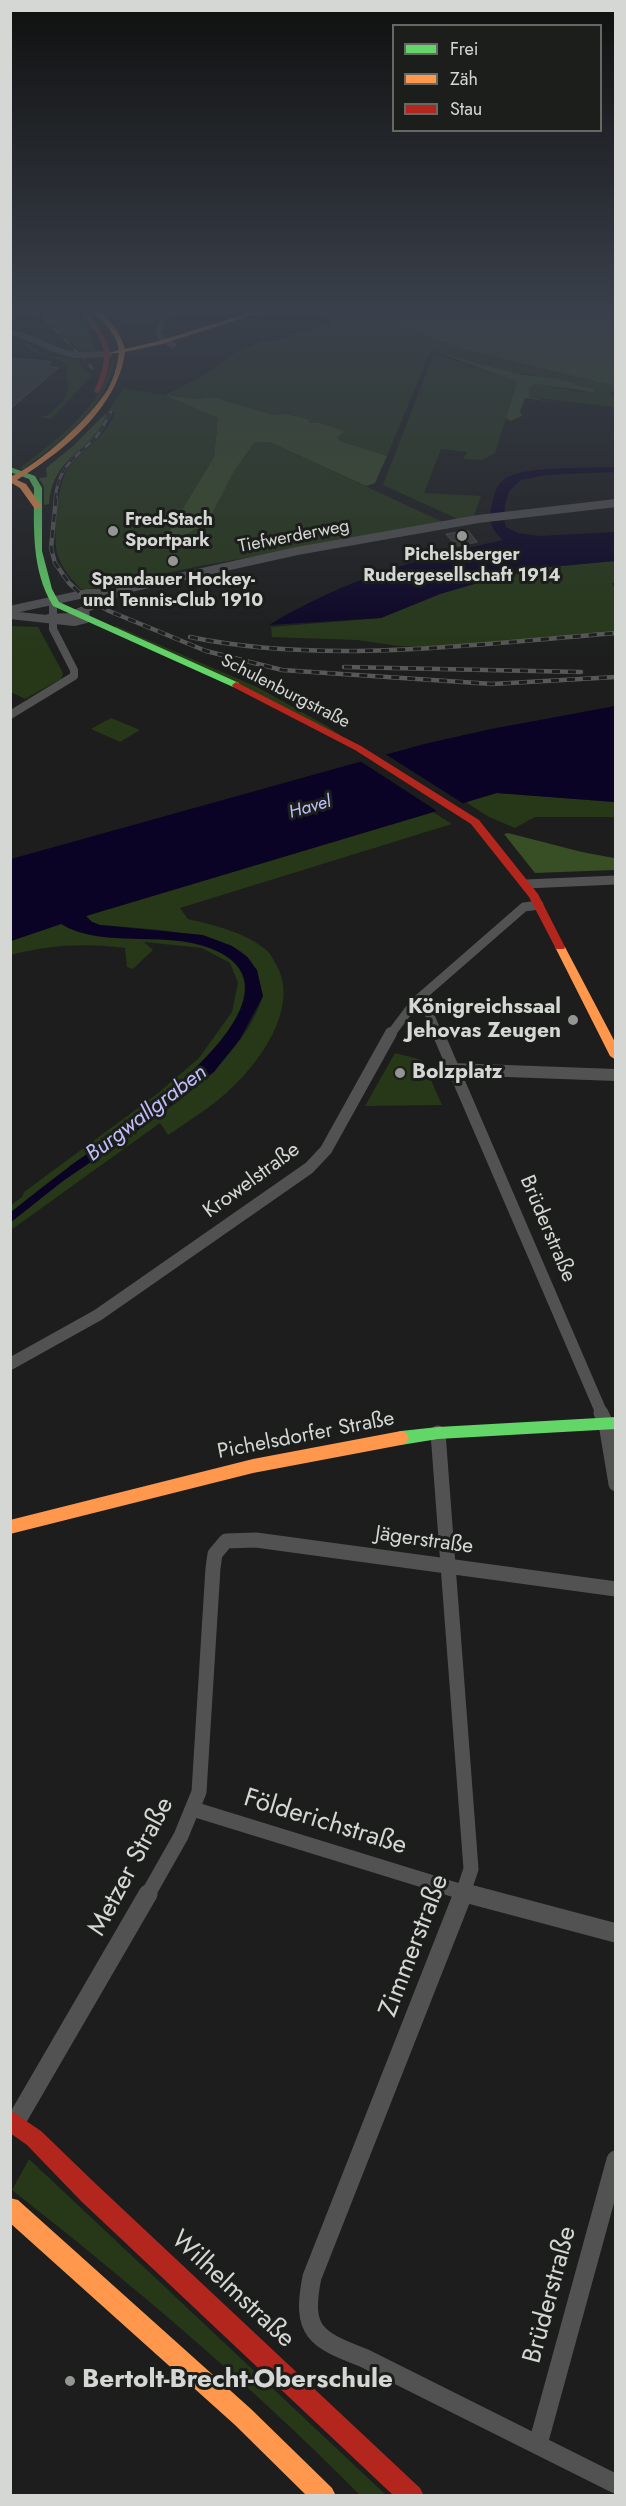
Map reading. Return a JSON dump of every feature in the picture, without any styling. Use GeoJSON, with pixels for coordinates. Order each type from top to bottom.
{"type":"FeatureCollection","features":[{"type":"Feature","properties":{"kind":"street"},"geometry":{"type":"LineString","coordinates":[[13,475],[75,430]]}},
{"type":"Feature","properties":{"kind":"street"},"geometry":{"type":"LineString","coordinates":[[10,715],[74,676],[74,670],[52,633],[50,618],[53,596],[38,551],[37,484],[32,478],[13,475]]}},
{"type":"Feature","properties":{"kind":"street","name":"Tiefwerderweg"},"geometry":{"type":"LineString","coordinates":[[10,615],[74,622],[82,614],[118,593],[168,579],[297,551],[478,519],[615,503]]}},
{"type":"Feature","properties":{"kind":"street","name":"Tiefwerderweg"},"geometry":{"type":"LineString","coordinates":[[10,610],[53,596],[88,592],[118,593]]}},
{"type":"Feature","properties":{"kind":"street","name":"Schulenburgstraße"},"geometry":{"type":"LineString","coordinates":[[53,596],[82,614],[262,686],[332,724],[348,735],[358,748],[482,828],[526,884],[539,905],[615,1056]]}},
{"type":"Feature","properties":{"kind":"street","name":"Tiefwerderweg"},"geometry":{"type":"LineString","coordinates":[[50,618],[82,614]]}},
{"type":"Feature","properties":{"kind":"street"},"geometry":{"type":"LineString","coordinates":[[526,884],[615,880]]}},
{"type":"Feature","properties":{"kind":"street","name":"Krowelstraße"},"geometry":{"type":"LineString","coordinates":[[10,1364],[98,1315],[309,1168],[326,1150],[389,1037],[415,1002],[524,907],[539,905]]}},
{"type":"Feature","properties":{"kind":"street","name":"Brüderstraße"},"geometry":{"type":"LineString","coordinates":[[415,1002],[428,1011],[611,1423],[615,1484]]}},
{"type":"Feature","properties":{"kind":"street"},"geometry":{"type":"LineString","coordinates":[[452,1069],[615,1075]]}},
{"type":"Feature","properties":{"kind":"street","name":"Pichelsdorfer Straße"},"geometry":{"type":"LineString","coordinates":[[10,1527],[248,1468],[361,1444],[438,1433],[611,1423]]}},
{"type":"Feature","properties":{"kind":"street","name":"Zimmerstraße"},"geometry":{"type":"LineString","coordinates":[[308,2316],[307,2297],[312,2277],[464,1893],[471,1869],[438,1433]]}},
{"type":"Feature","properties":{"kind":"street","name":"Jägerstraße"},"geometry":{"type":"LineString","coordinates":[[226,1541],[256,1540],[615,1589]]}},
{"type":"Feature","properties":{"kind":"street","name":"Metzer Straße"},"geometry":{"type":"LineString","coordinates":[[12,2125],[128,1930],[181,1836],[193,1809],[199,1792],[213,1568],[215,1554],[226,1541]]}},
{"type":"Feature","properties":{"kind":"street","name":"Földerichstraße"},"geometry":{"type":"LineString","coordinates":[[193,1809],[464,1893],[615,1933]]}},
{"type":"Feature","properties":{"kind":"street","name":"Wilhelmstraße"},"geometry":{"type":"LineString","coordinates":[[12,2125],[34,2138],[412,2496]]}},
{"type":"Feature","properties":{"kind":"street","name":"Brüderstraße"},"geometry":{"type":"LineString","coordinates":[[538,2445],[615,2160]]}},
{"type":"Feature","properties":{"kind":"street"},"geometry":{"type":"LineString","coordinates":[[10,2208],[243,2417],[324,2496]]}},
{"type":"Feature","properties":{"kind":"street","name":"Wilhelmstraße"},"geometry":{"type":"LineString","coordinates":[[308,2316],[314,2332],[325,2343],[364,2358],[615,2484]]}},
{"type":"Feature","properties":{"kind":"green space"},"geometry":{"type":"Polygon","coordinates":[[[67,430],[72,430],[23,469],[20,468],[48,446],[67,430]]]}},
{"type":"Feature","properties":{"kind":"green space"},"geometry":{"type":"Polygon","coordinates":[[[89,430],[97,430],[58,474],[52,487],[49,504],[44,505],[44,487],[39,478],[47,477],[46,468],[89,430]]]}},
{"type":"Feature","properties":{"kind":"green space"},"geometry":{"type":"Polygon","coordinates":[[[105,430],[217,430],[214,457],[164,540],[234,471],[254,443],[270,442],[445,523],[200,566],[161,574],[164,578],[118,589],[82,590],[71,579],[58,556],[55,538],[58,498],[68,469],[105,430]]]}},
{"type":"Feature","properties":{"kind":"green space"},"geometry":{"type":"Polygon","coordinates":[[[217,430],[341,430],[344,431],[337,438],[340,441],[387,456],[375,483],[366,486],[270,442],[254,443],[234,471],[204,529],[195,529],[175,542],[164,540],[214,457],[217,430]]]}},
{"type":"Feature","properties":{"kind":"green space"},"geometry":{"type":"Polygon","coordinates":[[[340,430],[398,430],[387,456],[340,441],[336,438],[343,431],[340,430]]]}},
{"type":"Feature","properties":{"kind":"green space"},"geometry":{"type":"Polygon","coordinates":[[[404,430],[502,430],[495,453],[482,460],[463,459],[467,452],[441,449],[424,493],[481,496],[473,518],[460,520],[383,485],[404,430]]]}},
{"type":"Feature","properties":{"kind":"green space"},"geometry":{"type":"Polygon","coordinates":[[[615,561],[615,583],[612,583],[615,589],[615,633],[442,648],[399,646],[357,640],[272,637],[271,627],[381,618],[440,594],[491,579],[550,567],[615,561]]]}},
{"type":"Feature","properties":{"kind":"green space"},"geometry":{"type":"Polygon","coordinates":[[[11,626],[38,627],[63,673],[61,679],[25,699],[11,692],[11,626]]]}},
{"type":"Feature","properties":{"kind":"green space"},"geometry":{"type":"Polygon","coordinates":[[[116,626],[257,687],[343,737],[112,628],[116,626]]]}},
{"type":"Feature","properties":{"kind":"green space"},"geometry":{"type":"Polygon","coordinates":[[[111,718],[140,730],[120,742],[91,729],[111,718]]]}},
{"type":"Feature","properties":{"kind":"green space"},"geometry":{"type":"Polygon","coordinates":[[[497,793],[615,802],[615,817],[535,817],[515,828],[489,817],[467,803],[469,800],[497,793]]]}},
{"type":"Feature","properties":{"kind":"green space"},"geometry":{"type":"Polygon","coordinates":[[[433,812],[452,824],[180,908],[188,919],[238,934],[257,943],[271,955],[283,985],[283,1002],[279,1020],[271,1038],[249,1070],[211,1106],[168,1135],[160,1123],[11,1230],[11,1222],[57,1185],[150,1122],[206,1078],[230,1053],[249,1025],[263,996],[251,961],[240,951],[224,943],[181,933],[100,925],[92,922],[86,916],[433,812]]]}},
{"type":"Feature","properties":{"kind":"green space"},"geometry":{"type":"Polygon","coordinates":[[[508,833],[614,858],[615,870],[535,873],[504,834],[508,833]]]}},
{"type":"Feature","properties":{"kind":"green space"},"geometry":{"type":"Polygon","coordinates":[[[61,924],[80,932],[100,936],[182,941],[202,945],[221,953],[243,976],[242,1005],[224,1037],[194,1070],[121,1130],[11,1212],[11,1205],[22,1197],[24,1192],[157,1094],[199,1058],[232,1012],[238,983],[230,963],[202,948],[144,942],[153,950],[133,969],[127,967],[125,948],[67,946],[11,955],[11,941],[61,924]]]}},
{"type":"Feature","properties":{"kind":"green space"},"geometry":{"type":"Polygon","coordinates":[[[395,1053],[422,1060],[442,1105],[365,1106],[395,1053]]]}},
{"type":"Feature","properties":{"kind":"green space"},"geometry":{"type":"Polygon","coordinates":[[[29,2159],[386,2495],[360,2495],[319,2454],[191,2337],[12,2190],[29,2159]]]}},
{"type":"Feature","properties":{"kind":"water"},"geometry":{"type":"Polygon","coordinates":[[[615,467],[615,472],[546,475],[521,480],[509,491],[504,520],[506,527],[518,533],[539,536],[615,532],[615,561],[550,567],[491,579],[440,594],[381,618],[269,625],[325,595],[382,572],[503,540],[492,526],[490,513],[497,487],[510,476],[522,472],[555,468],[615,467]]]}},
{"type":"Feature","properties":{"kind":"water"},"geometry":{"type":"Polygon","coordinates":[[[615,706],[615,802],[497,793],[86,916],[92,922],[100,925],[203,935],[232,946],[247,957],[257,970],[263,996],[240,1039],[214,1072],[132,1134],[63,1181],[11,1222],[11,1212],[121,1130],[194,1069],[224,1036],[242,1004],[243,976],[221,953],[202,945],[182,941],[99,936],[79,932],[61,924],[11,941],[11,859],[424,744],[615,706]]]}},
{"type":"Feature","properties":{"kind":"pier"},"geometry":{"type":"Polygon","coordinates":[[[382,752],[464,804],[440,813],[357,759],[382,752]]]}},
{"type":"Feature","properties":{"kind":"building","name":"Pichelsberger Rudergesellschaft 1914"},"geometry":{"type":"Polygon","coordinates":[[[468,531],[477,542],[457,546],[446,534],[468,531]]]}},
{"type":"Feature","properties":{"kind":"railway"},"geometry":{"type":"LineString","coordinates":[[55,500],[63,471],[101,430]]}},
{"type":"Feature","properties":{"kind":"railway"},"geometry":{"type":"LineString","coordinates":[[56,498],[51,548],[55,563],[69,583],[81,594],[109,611],[206,651],[282,670],[492,684],[616,677]]}},
{"type":"Feature","properties":{"kind":"railway"},"geometry":{"type":"LineString","coordinates":[[190,637],[294,650],[348,651],[402,650],[616,633]]}},
{"type":"Feature","properties":{"kind":"railway"},"geometry":{"type":"LineString","coordinates":[[344,667],[581,672]]}},
{"type":"Feature","properties":{"kind":"traffic: fast"},"geometry":{"type":"LineString","coordinates":[[10,469],[32,478],[38,488],[38,551],[48,589],[56,604],[236,685]]}},
{"type":"Feature","properties":{"kind":"traffic: fast"},"geometry":{"type":"LineString","coordinates":[[401,1438],[438,1433],[616,1423]]}},
{"type":"Feature","properties":{"kind":"traffic: slow"},"geometry":{"type":"LineString","coordinates":[[15,478],[76,430]]}},
{"type":"Feature","properties":{"kind":"traffic: slow"},"geometry":{"type":"LineString","coordinates":[[10,479],[23,486],[38,507]]}},
{"type":"Feature","properties":{"kind":"traffic: slow"},"geometry":{"type":"LineString","coordinates":[[560,947],[616,1056]]}},
{"type":"Feature","properties":{"kind":"traffic: slow"},"geometry":{"type":"LineString","coordinates":[[10,1527],[253,1466],[401,1438]]}},
{"type":"Feature","properties":{"kind":"traffic: slow"},"geometry":{"type":"LineString","coordinates":[[10,2208],[243,2417],[324,2496]]}},
{"type":"Feature","properties":{"kind":"traffic: jam"},"geometry":{"type":"LineString","coordinates":[[236,685],[358,748],[475,822],[534,896],[560,947]]}},
{"type":"Feature","properties":{"kind":"traffic: jam"},"geometry":{"type":"LineString","coordinates":[[10,2120],[34,2138],[89,2193],[412,2496]]}},
{"type":"Feature","properties":{"kind":"place","name":"Fred-Stach Sportpark"},"geometry":{"type":"Point","coordinates":[113,531]}},
{"type":"Feature","properties":{"kind":"place","name":"Pichelsberger Rudergesellschaft 1914"},"geometry":{"type":"Point","coordinates":[462,536]}},
{"type":"Feature","properties":{"kind":"place","name":"Spandauer Hockey- und Tennis-Club 1910"},"geometry":{"type":"Point","coordinates":[173,561]}},
{"type":"Feature","properties":{"kind":"place","name":"Königreichssaal Jehovas Zeugen"},"geometry":{"type":"Point","coordinates":[573,1020]}},
{"type":"Feature","properties":{"kind":"place","name":"Bolzplatz"},"geometry":{"type":"Point","coordinates":[400,1073]}},
{"type":"Feature","properties":{"kind":"place","name":"Bertolt-Brecht-Oberschule"},"geometry":{"type":"Point","coordinates":[70,2381]}},
{"type":"Feature","properties":{"kind":"water label","name":"Havel"},"geometry":{"type":"Point","coordinates":[310,808]}},
{"type":"Feature","properties":{"kind":"water label","name":"Burgwallgraben"},"geometry":{"type":"Point","coordinates":[147,1114]}}]}
